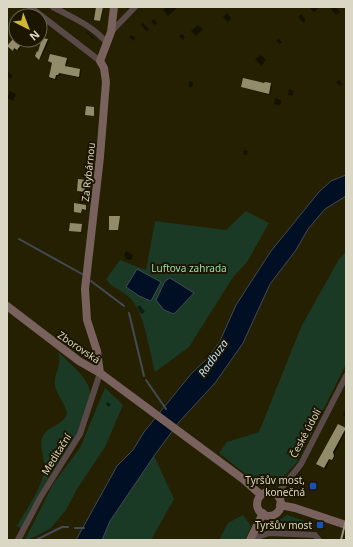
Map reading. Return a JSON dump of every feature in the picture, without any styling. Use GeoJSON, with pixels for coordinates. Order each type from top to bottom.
{"type":"FeatureCollection","features":[{"type":"Feature","properties":{"kind":"street"},"geometry":{"type":"LineString","coordinates":[[30,7],[100,61],[111,32],[114,7]]}},
{"type":"Feature","properties":{"kind":"street"},"geometry":{"type":"LineString","coordinates":[[54,7],[82,21],[107,43]]}},
{"type":"Feature","properties":{"kind":"street"},"geometry":{"type":"LineString","coordinates":[[111,32],[135,7]]}},
{"type":"Feature","properties":{"kind":"street","name":"Za Rybárnou"},"geometry":{"type":"LineString","coordinates":[[100,61],[104,68],[106,82],[100,157],[85,289],[87,320],[97,351],[100,373]]}},
{"type":"Feature","properties":{"kind":"street","name":"Zborovská"},"geometry":{"type":"LineString","coordinates":[[7,306],[79,361],[100,373],[243,479],[261,495]]}},
{"type":"Feature","properties":{"kind":"street","name":"Meditační"},"geometry":{"type":"LineString","coordinates":[[18,540],[40,498],[80,434],[100,373]]}},
{"type":"Feature","properties":{"kind":"street","name":"České údolí"},"geometry":{"type":"LineString","coordinates":[[276,494],[301,464],[346,376]]}},
{"type":"Feature","properties":{"kind":"street"},"geometry":{"type":"LineString","coordinates":[[263,514],[257,505],[261,495],[268,492],[276,494],[280,505]]}},
{"type":"Feature","properties":{"kind":"street"},"geometry":{"type":"LineString","coordinates":[[263,514],[274,514],[280,505]]}},
{"type":"Feature","properties":{"kind":"street"},"geometry":{"type":"LineString","coordinates":[[280,505],[295,508],[346,525]]}},
{"type":"Feature","properties":{"kind":"street"},"geometry":{"type":"LineString","coordinates":[[250,540],[263,514]]}},
{"type":"Feature","properties":{"kind":"street"},"geometry":{"type":"LineString","coordinates":[[250,540],[270,533],[304,534],[319,538]]}},
{"type":"Feature","properties":{"kind":"green space","name":"Luftova zahrada"},"geometry":{"type":"Polygon","coordinates":[[[246,211],[269,223],[247,262],[233,277],[189,347],[155,372],[143,322],[135,304],[127,295],[111,285],[106,279],[120,260],[146,270],[155,221],[226,230],[246,211]]]}},
{"type":"Feature","properties":{"kind":"green space"},"geometry":{"type":"Polygon","coordinates":[[[346,252],[346,364],[297,462],[277,484],[272,486],[264,484],[257,481],[219,453],[227,442],[259,432],[301,327],[339,259],[346,252]]]}},
{"type":"Feature","properties":{"kind":"green space"},"geometry":{"type":"Polygon","coordinates":[[[58,352],[86,381],[90,392],[89,404],[86,416],[73,442],[39,494],[21,529],[17,526],[37,492],[44,471],[41,446],[42,438],[47,431],[62,421],[67,413],[55,386],[55,378],[59,366],[58,352]]]}},
{"type":"Feature","properties":{"kind":"green space"},"geometry":{"type":"Polygon","coordinates":[[[105,388],[123,405],[105,447],[77,489],[66,510],[51,528],[28,540],[25,540],[53,484],[80,448],[105,388]]]}},
{"type":"Feature","properties":{"kind":"green space"},"geometry":{"type":"Polygon","coordinates":[[[154,456],[174,499],[151,540],[102,540],[110,521],[154,456]]]}},
{"type":"Feature","properties":{"kind":"green space"},"geometry":{"type":"Polygon","coordinates":[[[243,515],[251,526],[245,540],[219,540],[228,523],[243,515]]]}},
{"type":"Feature","properties":{"kind":"green space"},"geometry":{"type":"Polygon","coordinates":[[[287,515],[305,521],[304,527],[271,530],[273,524],[287,515]]]}},
{"type":"Feature","properties":{"kind":"water","name":"Radbuza"},"geometry":{"type":"Polygon","coordinates":[[[346,175],[346,196],[325,209],[308,229],[296,250],[270,284],[243,343],[215,383],[179,422],[154,456],[110,521],[102,540],[76,540],[117,466],[133,450],[144,432],[191,374],[208,358],[220,341],[236,305],[271,251],[319,192],[331,181],[346,175]]]}},
{"type":"Feature","properties":{"kind":"water"},"geometry":{"type":"Polygon","coordinates":[[[137,269],[161,282],[151,301],[139,296],[126,287],[137,269]]]}},
{"type":"Feature","properties":{"kind":"water"},"geometry":{"type":"Polygon","coordinates":[[[170,278],[194,293],[174,314],[164,310],[156,300],[165,281],[170,278]]]}},
{"type":"Feature","properties":{"kind":"building"},"geometry":{"type":"Polygon","coordinates":[[[96,7],[103,7],[100,21],[94,20],[96,7]]]}},
{"type":"Feature","properties":{"kind":"building"},"geometry":{"type":"Polygon","coordinates":[[[39,48],[44,48],[39,60],[35,56],[37,51],[38,52],[39,48]]]}},
{"type":"Feature","properties":{"kind":"building"},"geometry":{"type":"Polygon","coordinates":[[[50,54],[67,58],[65,66],[80,69],[79,77],[59,73],[56,75],[55,79],[49,77],[52,63],[48,61],[50,54]]]}},
{"type":"Feature","properties":{"kind":"building"},"geometry":{"type":"Polygon","coordinates":[[[243,78],[264,83],[271,83],[269,94],[241,87],[243,78]]]}},
{"type":"Feature","properties":{"kind":"building"},"geometry":{"type":"Polygon","coordinates":[[[86,106],[94,107],[94,116],[85,115],[86,106]]]}},
{"type":"Feature","properties":{"kind":"building"},"geometry":{"type":"Polygon","coordinates":[[[78,179],[87,180],[85,192],[77,191],[78,179]]]}},
{"type":"Feature","properties":{"kind":"building"},"geometry":{"type":"Polygon","coordinates":[[[74,203],[86,205],[86,210],[82,209],[81,213],[74,212],[74,203]]]}},
{"type":"Feature","properties":{"kind":"building"},"geometry":{"type":"Polygon","coordinates":[[[109,216],[120,216],[118,230],[109,230],[109,216]]]}},
{"type":"Feature","properties":{"kind":"building"},"geometry":{"type":"Polygon","coordinates":[[[70,223],[82,224],[81,232],[69,231],[70,223]]]}},
{"type":"Feature","properties":{"kind":"building"},"geometry":{"type":"Polygon","coordinates":[[[338,424],[346,428],[333,452],[334,456],[332,460],[329,459],[324,468],[316,464],[338,424]]]}},
{"type":"Feature","properties":{"kind":"waterway"},"geometry":{"type":"LineString","coordinates":[[19,239],[82,274]]}},
{"type":"Feature","properties":{"kind":"waterway"},"geometry":{"type":"LineString","coordinates":[[91,281],[124,306]]}},
{"type":"Feature","properties":{"kind":"waterway"},"geometry":{"type":"LineString","coordinates":[[129,313],[144,376]]}},
{"type":"Feature","properties":{"kind":"waterway"},"geometry":{"type":"LineString","coordinates":[[146,380],[166,409]]}},
{"type":"Feature","properties":{"kind":"waterway"},"geometry":{"type":"LineString","coordinates":[[36,540],[62,527],[68,527]]}},
{"type":"Feature","properties":{"kind":"waterway"},"geometry":{"type":"LineString","coordinates":[[75,528],[84,528]]}},
{"type":"Feature","properties":{"kind":"railway"},"geometry":{"type":"LineString","coordinates":[[341,540],[346,520]]}},
{"type":"Feature","properties":{"kind":"place","name":"Tyršův most, konečná"},"geometry":{"type":"Point","coordinates":[313,486]}},
{"type":"Feature","properties":{"kind":"place","name":"Tyršův most"},"geometry":{"type":"Point","coordinates":[320,525]}}]}
